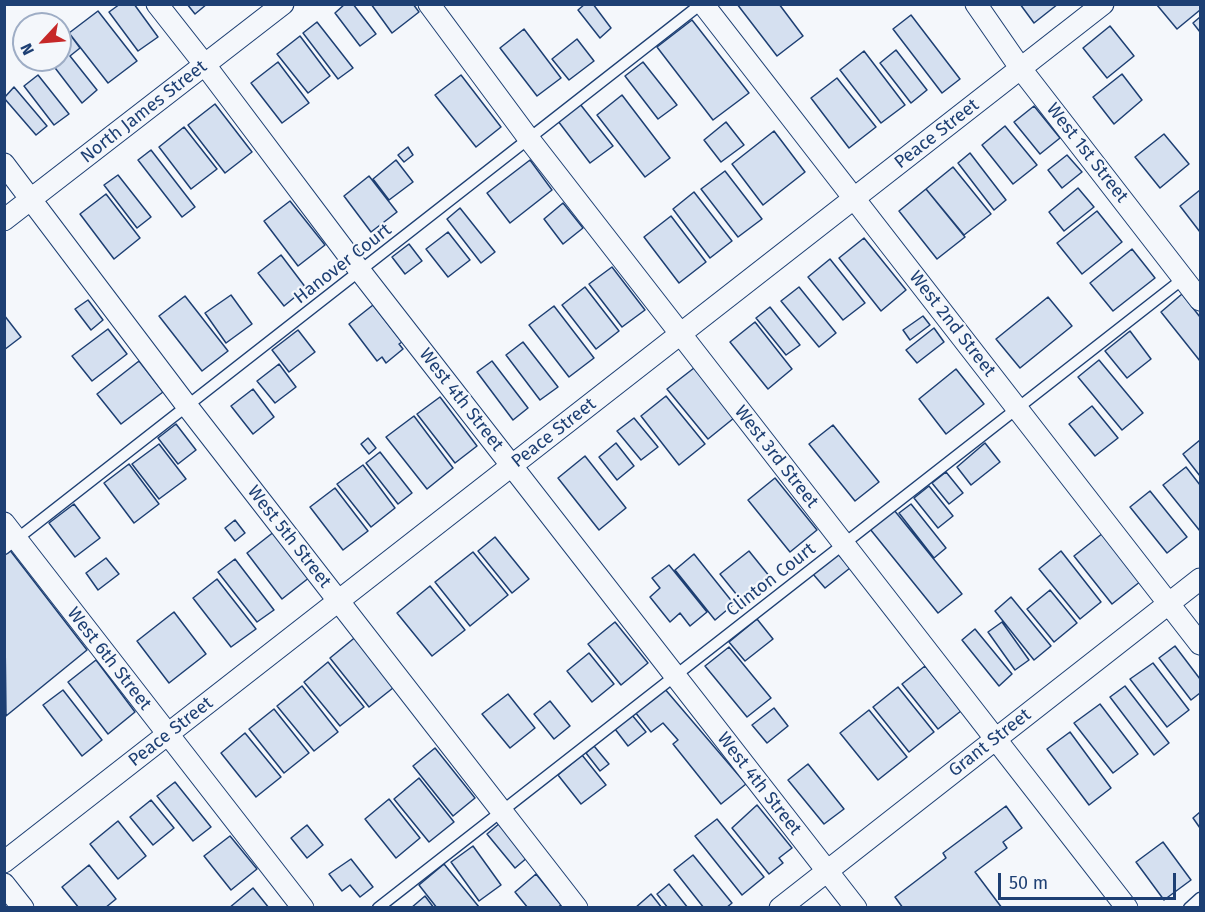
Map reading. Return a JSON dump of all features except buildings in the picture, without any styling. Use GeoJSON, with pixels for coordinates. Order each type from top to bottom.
{"type":"FeatureCollection","features":[{"type":"Feature","properties":{"kind":"street","name":"West 4th Street"},"geometry":{"type":"LineString","coordinates":[[157,4],[360,271],[856,908]]}},
{"type":"Feature","properties":{"kind":"street","name":"North James Street"},"geometry":{"type":"LineString","coordinates":[[4,220],[283,4]]}},
{"type":"Feature","properties":{"kind":"street","name":"West 3rd Street"},"geometry":{"type":"LineString","coordinates":[[429,4],[528,139],[1127,908]]}},
{"type":"Feature","properties":{"kind":"street","name":"West 2nd Street"},"geometry":{"type":"LineString","coordinates":[[702,4],[1200,644]]}},
{"type":"Feature","properties":{"kind":"street","name":"West 1st Street"},"geometry":{"type":"LineString","coordinates":[[976,4],[1021,69],[1200,300]]}},
{"type":"Feature","properties":{"kind":"street","name":"Peace Street"},"geometry":{"type":"LineString","coordinates":[[4,862],[1103,4]]}},
{"type":"Feature","properties":{"kind":"street","name":"West 5th Street"},"geometry":{"type":"LineString","coordinates":[[4,164],[33,198],[187,406],[577,908]]}},
{"type":"Feature","properties":{"kind":"street","name":"West 6th Street"},"geometry":{"type":"LineString","coordinates":[[8,537],[168,734],[303,908]]}},
{"type":"Feature","properties":{"kind":"street","name":"Grant Street"},"geometry":{"type":"LineString","coordinates":[[780,908],[1200,579]]}},
{"type":"Feature","properties":{"kind":"street"},"geometry":{"type":"LineString","coordinates":[[4,884],[22,908]]}},
{"type":"Feature","properties":{"kind":"lane","name":"Hanover Court"},"geometry":{"type":"LineString","coordinates":[[8,537],[187,406],[702,4]]}},
{"type":"Feature","properties":{"kind":"lane","name":"Clinton Court"},"geometry":{"type":"LineString","coordinates":[[378,908],[1184,278]]}},
{"type":"Feature","properties":{"kind":"lane"},"geometry":{"type":"LineString","coordinates":[[1189,908],[1200,898]]}}]}
